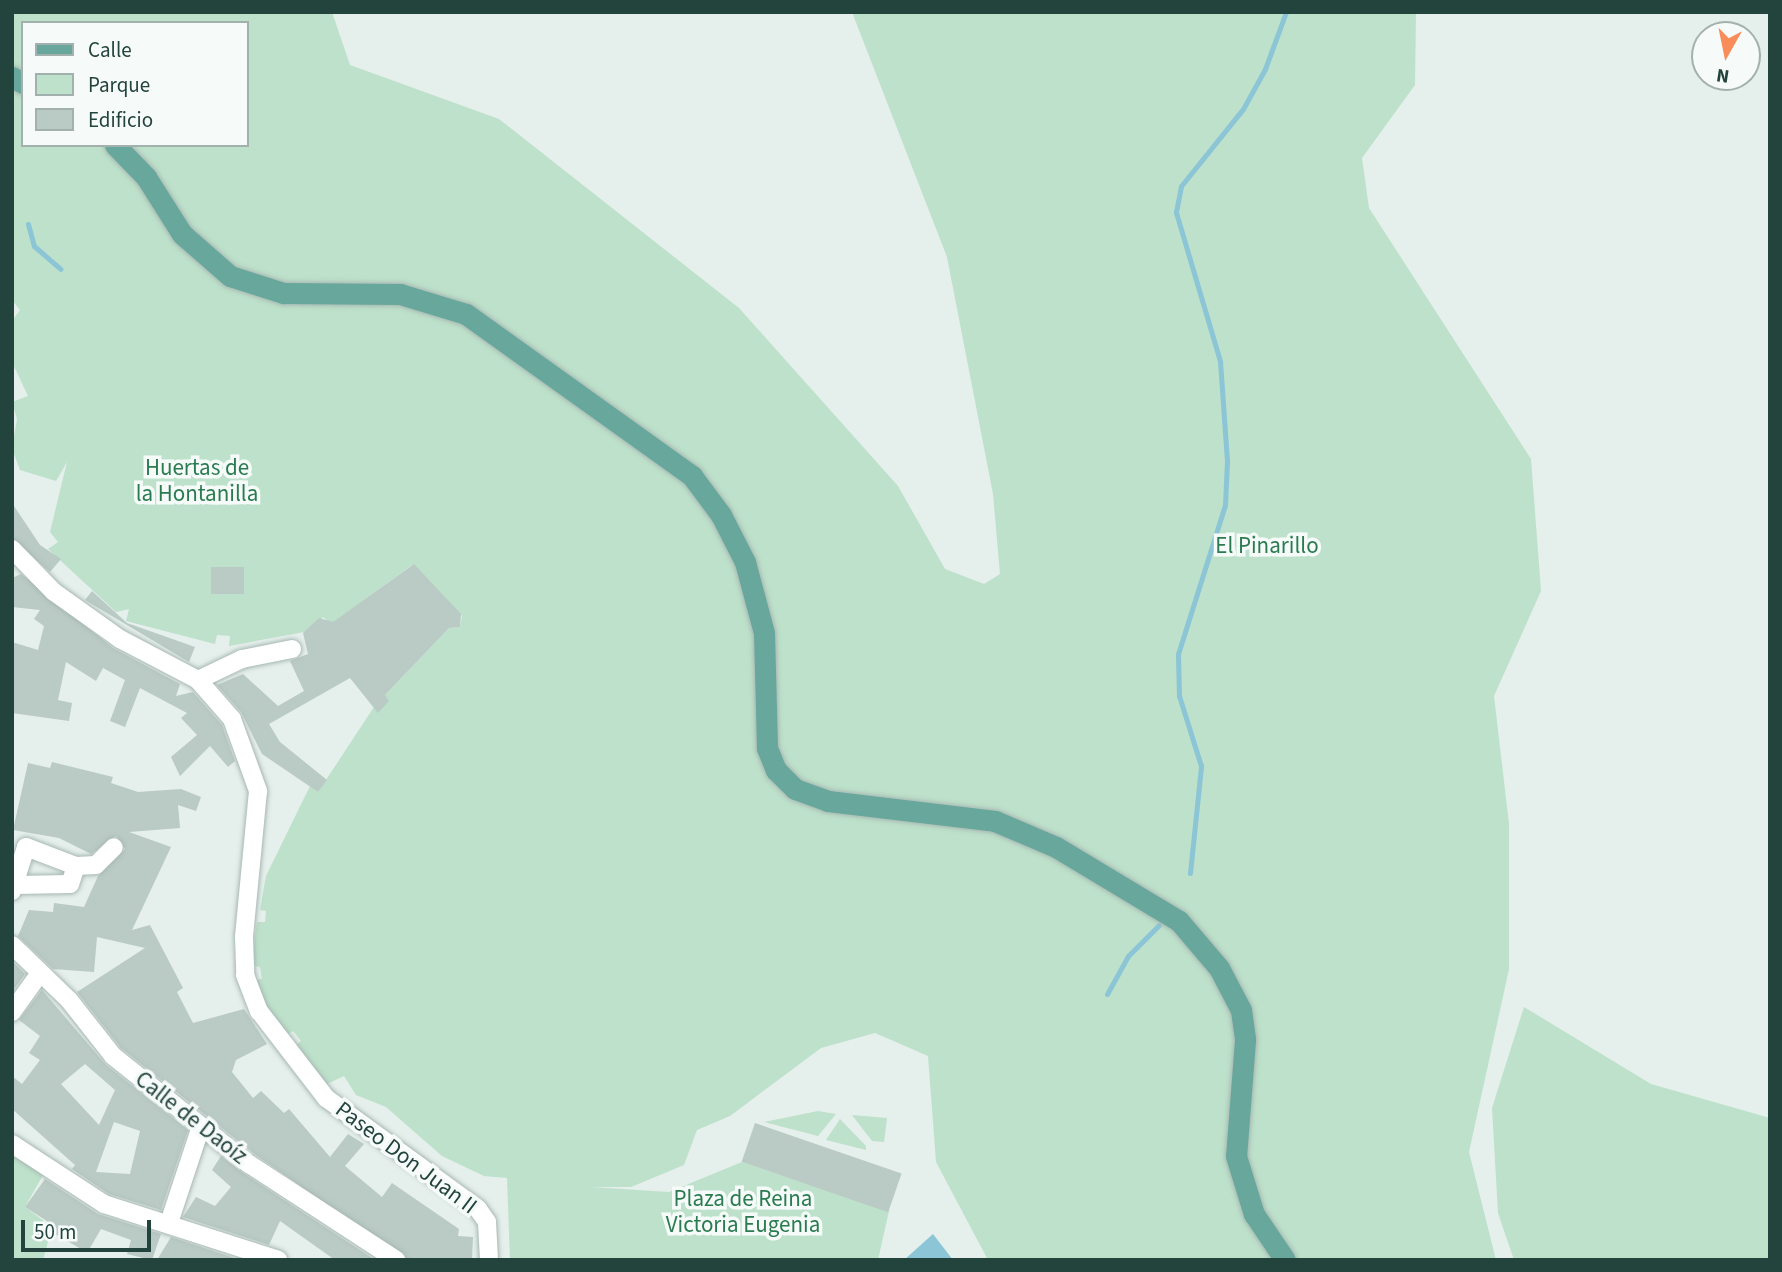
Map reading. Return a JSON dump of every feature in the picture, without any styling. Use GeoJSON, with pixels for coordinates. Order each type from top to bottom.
{"type":"FeatureCollection","features":[{"type":"Feature","properties":{"kind":"main road"},"geometry":{"type":"LineString","coordinates":[[117,147],[146,177],[182,234],[230,276],[283,293],[400,295],[466,314],[692,476],[733,535],[753,589],[766,664],[767,748],[776,770],[795,789],[828,801],[995,821],[1056,847],[1180,921],[1219,968],[1241,1010],[1245,1040],[1236,1156],[1245,1195],[1285,1260]]}},
{"type":"Feature","properties":{"kind":"street"},"geometry":{"type":"LineString","coordinates":[[12,549],[31,571],[120,639],[198,680],[242,659],[292,649]]}},
{"type":"Feature","properties":{"kind":"street","name":"Paseo Don Juan II"},"geometry":{"type":"LineString","coordinates":[[198,680],[232,719],[258,791],[244,959],[258,1011],[326,1098],[478,1209],[487,1222],[489,1260]]}},
{"type":"Feature","properties":{"kind":"street"},"geometry":{"type":"LineString","coordinates":[[76,866],[70,884],[13,888],[19,843],[76,866],[96,865],[114,847]]}},
{"type":"Feature","properties":{"kind":"street","name":"Calle de Daoíz"},"geometry":{"type":"LineString","coordinates":[[13,946],[113,1056],[201,1126],[396,1260]]}},
{"type":"Feature","properties":{"kind":"street"},"geometry":{"type":"LineString","coordinates":[[12,1012],[40,974]]}},
{"type":"Feature","properties":{"kind":"street"},"geometry":{"type":"LineString","coordinates":[[169,1223],[201,1126]]}},
{"type":"Feature","properties":{"kind":"street"},"geometry":{"type":"LineString","coordinates":[[12,1144],[86,1196],[278,1260]]}},
{"type":"Feature","properties":{"kind":"green space"},"geometry":{"type":"Polygon","coordinates":[[[12,12],[332,12],[350,65],[499,119],[739,308],[898,486],[945,569],[984,584],[1000,574],[993,494],[947,257],[852,12],[1416,12],[1415,85],[1362,158],[1369,208],[1531,459],[1541,591],[1494,696],[1509,824],[1509,969],[1469,1152],[1496,1260],[988,1260],[936,1162],[928,1056],[875,1033],[821,1048],[730,1116],[697,1130],[684,1165],[631,1187],[591,1187],[669,1192],[742,1162],[889,1211],[878,1260],[510,1260],[507,1178],[484,1176],[442,1156],[386,1107],[356,1095],[344,1076],[327,1084],[295,1046],[301,1041],[293,1031],[286,1035],[261,1001],[254,980],[262,979],[260,967],[251,965],[257,922],[265,922],[266,911],[260,910],[266,876],[310,786],[318,792],[374,707],[378,712],[385,695],[449,628],[460,627],[462,616],[412,565],[331,624],[323,617],[315,630],[229,646],[230,636],[217,635],[215,644],[126,621],[129,609],[116,612],[48,549],[58,542],[50,532],[67,462],[56,481],[20,470],[12,448],[17,419],[12,402],[28,396],[12,362],[12,321],[20,310],[12,300],[12,12]]]}},
{"type":"Feature","properties":{"kind":"green space"},"geometry":{"type":"Polygon","coordinates":[[[1524,1007],[1651,1084],[1770,1118],[1770,1260],[1514,1260],[1498,1213],[1492,1108],[1524,1007]]]}},
{"type":"Feature","properties":{"kind":"green space"},"geometry":{"type":"Polygon","coordinates":[[[818,1111],[836,1114],[818,1136],[764,1122],[818,1111]]]}},
{"type":"Feature","properties":{"kind":"green space"},"geometry":{"type":"Polygon","coordinates":[[[852,1115],[887,1118],[884,1142],[872,1141],[852,1115]]]}},
{"type":"Feature","properties":{"kind":"green space"},"geometry":{"type":"Polygon","coordinates":[[[840,1119],[866,1146],[866,1150],[826,1140],[840,1119]]]}},
{"type":"Feature","properties":{"kind":"green space"},"geometry":{"type":"Polygon","coordinates":[[[12,1151],[43,1175],[25,1207],[52,1227],[43,1260],[12,1260],[12,1151]]]}},
{"type":"Feature","properties":{"kind":"water"},"geometry":{"type":"Polygon","coordinates":[[[933,1234],[953,1260],[904,1260],[933,1234]]]}},
{"type":"Feature","properties":{"kind":"building"},"geometry":{"type":"Polygon","coordinates":[[[12,503],[40,545],[61,559],[50,572],[12,538],[12,503]]]}},
{"type":"Feature","properties":{"kind":"building"},"geometry":{"type":"Polygon","coordinates":[[[414,564],[461,614],[460,627],[449,628],[385,695],[389,701],[378,713],[350,678],[269,724],[280,742],[327,780],[318,792],[262,754],[241,712],[217,685],[243,674],[278,706],[304,691],[290,661],[308,654],[303,633],[319,618],[333,622],[414,564]]]}},
{"type":"Feature","properties":{"kind":"building"},"geometry":{"type":"Polygon","coordinates":[[[211,567],[244,567],[244,594],[211,594],[211,567]]]}},
{"type":"Feature","properties":{"kind":"building"},"geometry":{"type":"Polygon","coordinates":[[[21,574],[113,648],[180,684],[176,696],[193,692],[222,725],[235,761],[228,767],[210,746],[180,776],[171,757],[197,735],[181,718],[187,713],[140,688],[125,727],[110,721],[125,680],[103,668],[96,681],[66,662],[58,700],[72,703],[69,721],[12,713],[12,642],[38,650],[44,626],[34,619],[40,610],[12,607],[12,578],[21,574]]]}},
{"type":"Feature","properties":{"kind":"building"},"geometry":{"type":"Polygon","coordinates":[[[92,591],[127,623],[195,647],[189,662],[85,600],[92,591]]]}},
{"type":"Feature","properties":{"kind":"building"},"geometry":{"type":"Polygon","coordinates":[[[52,762],[113,777],[111,783],[138,792],[181,789],[201,797],[196,811],[178,805],[180,828],[129,832],[171,847],[132,930],[150,925],[183,988],[177,992],[193,1023],[244,1009],[267,1044],[236,1060],[232,1072],[253,1098],[261,1091],[284,1113],[289,1109],[330,1157],[348,1134],[364,1144],[345,1166],[382,1197],[392,1183],[459,1229],[458,1236],[473,1237],[472,1260],[407,1260],[256,1155],[121,1048],[77,992],[145,948],[97,937],[94,972],[53,969],[18,936],[29,910],[53,912],[54,903],[84,907],[98,876],[125,849],[116,836],[91,854],[59,838],[13,830],[28,763],[50,768],[52,762]]]}},
{"type":"Feature","properties":{"kind":"building"},"geometry":{"type":"Polygon","coordinates":[[[12,961],[25,974],[12,992],[12,961]]]}},
{"type":"Feature","properties":{"kind":"building"},"geometry":{"type":"Polygon","coordinates":[[[42,990],[106,1065],[188,1130],[161,1210],[109,1194],[72,1169],[75,1165],[12,1109],[12,1076],[22,1084],[40,1060],[29,1053],[40,1036],[19,1020],[42,990]],[[85,1064],[61,1084],[99,1125],[115,1090],[85,1064]],[[114,1122],[96,1172],[130,1174],[140,1131],[114,1122]]]}},
{"type":"Feature","properties":{"kind":"building"},"geometry":{"type":"Polygon","coordinates":[[[755,1123],[902,1173],[888,1212],[742,1162],[755,1123]]]}},
{"type":"Feature","properties":{"kind":"building"},"geometry":{"type":"Polygon","coordinates":[[[221,1156],[375,1260],[335,1260],[280,1221],[269,1245],[183,1217],[196,1197],[215,1206],[231,1187],[212,1170],[221,1156]]]}},
{"type":"Feature","properties":{"kind":"building"},"geometry":{"type":"Polygon","coordinates":[[[45,1179],[98,1214],[161,1234],[152,1260],[127,1254],[131,1240],[101,1229],[90,1248],[81,1249],[52,1232],[56,1227],[25,1207],[45,1179]]]}},
{"type":"Feature","properties":{"kind":"building"},"geometry":{"type":"Polygon","coordinates":[[[171,1237],[240,1260],[157,1260],[171,1237]]]}},
{"type":"Feature","properties":{"kind":"waterway"},"geometry":{"type":"LineString","coordinates":[[1190,873],[1201,766],[1179,696],[1178,654],[1225,505],[1227,461],[1220,361],[1176,212],[1181,186],[1243,109],[1265,69],[1286,12]]}},
{"type":"Feature","properties":{"kind":"waterway"},"geometry":{"type":"LineString","coordinates":[[28,224],[34,246],[60,269]]}},
{"type":"Feature","properties":{"kind":"waterway"},"geometry":{"type":"LineString","coordinates":[[1107,994],[1128,956],[1159,925]]}},
{"type":"Feature","properties":{"kind":"park label","name":"Huertas de la Hontanilla"},"geometry":{"type":"Point","coordinates":[197,481]}},
{"type":"Feature","properties":{"kind":"park label","name":"El Pinarillo"},"geometry":{"type":"Point","coordinates":[1267,546]}},
{"type":"Feature","properties":{"kind":"park label","name":"Plaza de Reina Victoria Eugenia"},"geometry":{"type":"Point","coordinates":[743,1212]}}]}
